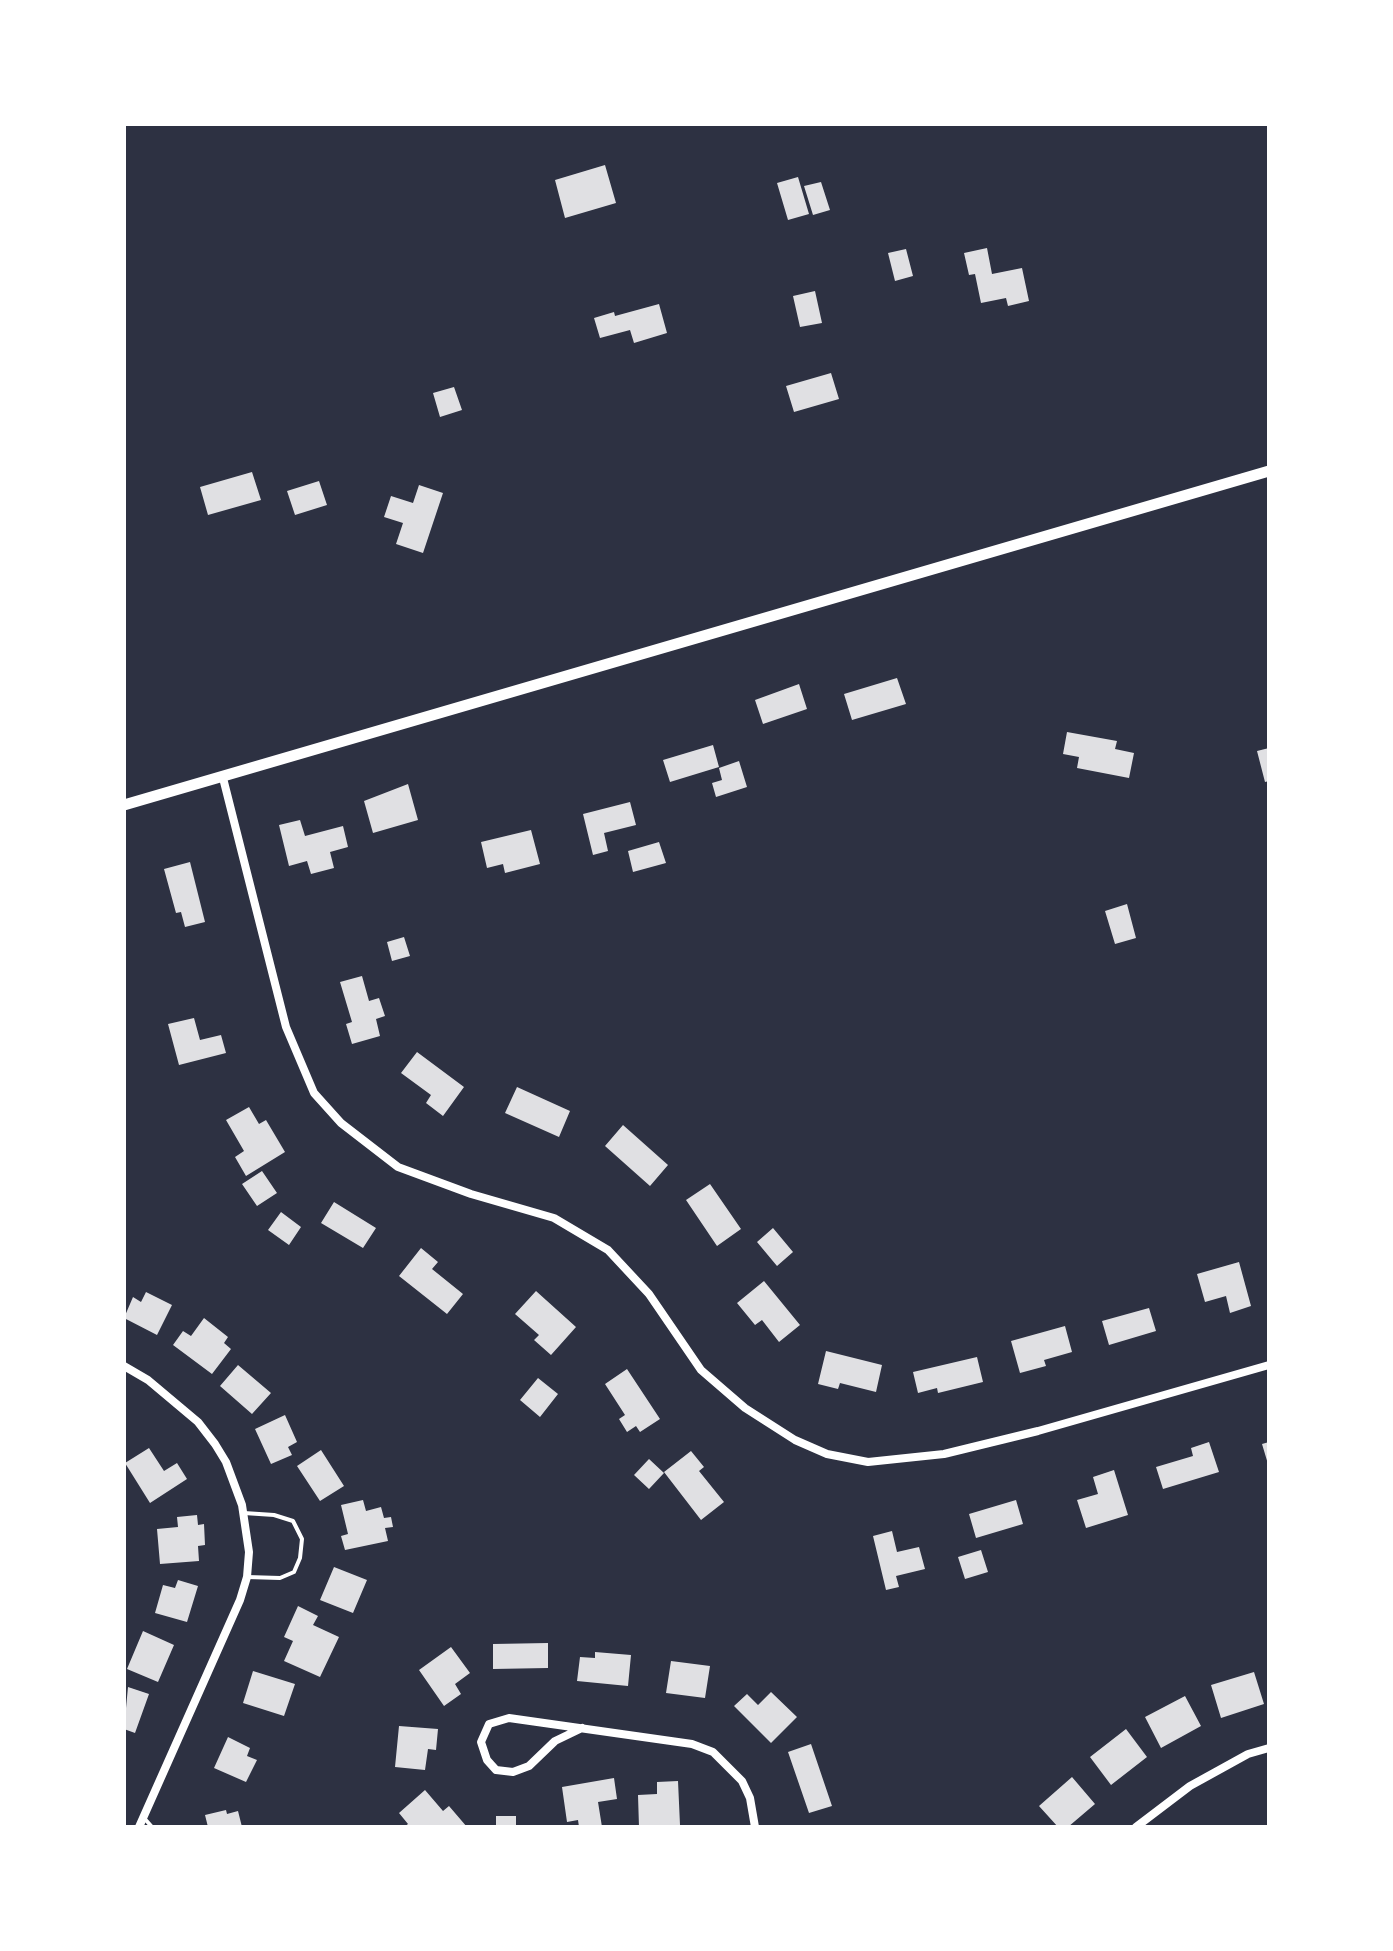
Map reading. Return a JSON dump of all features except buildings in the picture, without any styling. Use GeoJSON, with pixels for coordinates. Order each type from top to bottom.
{"type":"FeatureCollection","features":[{"type":"Feature","properties":{"kind":"street"},"geometry":{"type":"LineString","coordinates":[[124,805],[1269,471]]}},
{"type":"Feature","properties":{"kind":"street"},"geometry":{"type":"LineString","coordinates":[[223,778],[286,1027],[314,1093],[341,1123],[398,1167],[554,1218],[608,1250],[649,1294],[701,1370],[745,1408],[795,1440],[827,1454],[868,1462],[944,1454],[1038,1431],[1269,1365]]}},
{"type":"Feature","properties":{"kind":"street"},"geometry":{"type":"LineString","coordinates":[[124,1366],[148,1380],[198,1422],[226,1462],[244,1513],[247,1577],[142,1822]]}},
{"type":"Feature","properties":{"kind":"street"},"geometry":{"type":"LineString","coordinates":[[582,1728],[555,1741],[529,1766],[513,1772],[496,1770],[487,1760],[481,1742],[489,1724],[509,1718],[582,1728],[692,1744],[713,1752],[742,1781],[750,1798],[755,1827]]}},
{"type":"Feature","properties":{"kind":"street"},"geometry":{"type":"LineString","coordinates":[[1136,1827],[1190,1786],[1248,1754],[1269,1748]]}},
{"type":"Feature","properties":{"kind":"lane"},"geometry":{"type":"LineString","coordinates":[[244,1513],[274,1515],[293,1521],[302,1539],[300,1558],[294,1572],[280,1578],[247,1577]]}},
{"type":"Feature","properties":{"kind":"lane"},"geometry":{"type":"LineString","coordinates":[[142,1822],[152,1827]]}}]}
